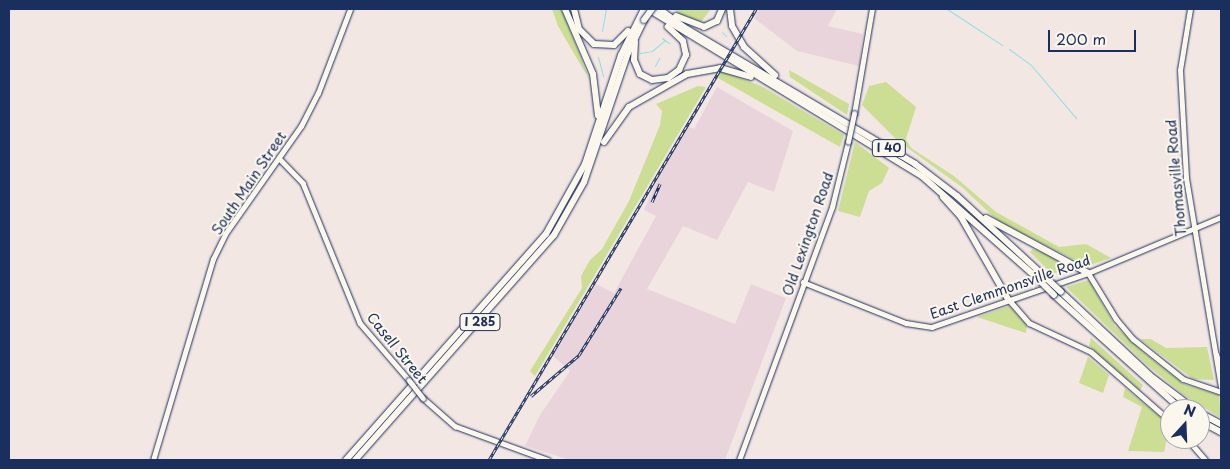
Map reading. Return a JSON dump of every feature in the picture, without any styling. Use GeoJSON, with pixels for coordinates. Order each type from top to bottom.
{"type":"FeatureCollection","features":[{"type":"Feature","properties":{"kind":"highway"},"geometry":{"type":"LineString","coordinates":[[565,9],[598,93],[599,114],[591,146]]}},
{"type":"Feature","properties":{"kind":"highway"},"geometry":{"type":"LineString","coordinates":[[574,9],[582,34],[598,45],[616,43],[639,22]]}},
{"type":"Feature","properties":{"kind":"highway","name":"I 285"},"geometry":{"type":"LineString","coordinates":[[346,460],[528,258],[562,210],[591,146],[644,9]]}},
{"type":"Feature","properties":{"kind":"highway","name":"I 40"},"geometry":{"type":"LineString","coordinates":[[648,9],[662,13],[915,164],[967,205],[1153,378],[1181,399]]}},
{"type":"Feature","properties":{"kind":"highway","name":"I 285"},"geometry":{"type":"LineString","coordinates":[[355,460],[540,254],[584,182],[639,22],[652,9]]}},
{"type":"Feature","properties":{"kind":"highway"},"geometry":{"type":"LineString","coordinates":[[662,13],[704,27],[717,20],[722,9]]}},
{"type":"Feature","properties":{"kind":"highway"},"geometry":{"type":"LineString","coordinates":[[730,9],[736,36],[748,52],[807,98]]}},
{"type":"Feature","properties":{"kind":"highway"},"geometry":{"type":"LineString","coordinates":[[639,22],[634,50],[636,68],[648,79],[664,79],[679,70],[686,51],[682,41],[662,13]]}},
{"type":"Feature","properties":{"kind":"highway","name":"I 40"},"geometry":{"type":"LineString","coordinates":[[662,13],[770,84],[923,177],[1170,399]]}},
{"type":"Feature","properties":{"kind":"highway"},"geometry":{"type":"LineString","coordinates":[[584,182],[616,120],[629,107],[671,81],[697,70],[721,68],[770,84]]}},
{"type":"Feature","properties":{"kind":"highway"},"geometry":{"type":"LineString","coordinates":[[923,177],[961,217],[1008,299]]}},
{"type":"Feature","properties":{"kind":"highway"},"geometry":{"type":"LineString","coordinates":[[967,205],[1010,234],[1074,262],[1088,273]]}},
{"type":"Feature","properties":{"kind":"main road","name":"South Main Street"},"geometry":{"type":"LineString","coordinates":[[153,460],[213,259],[225,234],[279,158],[318,93],[350,9]]}},
{"type":"Feature","properties":{"kind":"main road","name":"Old Lexington Road"},"geometry":{"type":"LineString","coordinates":[[740,460],[803,282],[832,207],[854,114],[872,9]]}},
{"type":"Feature","properties":{"kind":"main road","name":"Thomasville Road"},"geometry":{"type":"LineString","coordinates":[[1190,9],[1181,57],[1180,99],[1192,230],[1221,387]]}},
{"type":"Feature","properties":{"kind":"main road","name":"Casell Street"},"geometry":{"type":"LineString","coordinates":[[279,158],[303,183],[351,293],[360,323],[423,398],[455,426],[548,460]]}},
{"type":"Feature","properties":{"kind":"main road","name":"East Clemmonsville Road"},"geometry":{"type":"LineString","coordinates":[[803,282],[906,323],[928,327],[1088,273],[1221,217]]}},
{"type":"Feature","properties":{"kind":"main road"},"geometry":{"type":"LineString","coordinates":[[1088,273],[1127,334],[1176,375],[1211,390],[1221,392]]}},
{"type":"Feature","properties":{"kind":"main road"},"geometry":{"type":"LineString","coordinates":[[1008,299],[1029,322],[1091,352],[1160,412]]}},
{"type":"Feature","properties":{"kind":"main road","name":"Thomasville Road"},"geometry":{"type":"LineString","coordinates":[[1212,344],[1221,370]]}},
{"type":"Feature","properties":{"kind":"main road"},"geometry":{"type":"LineString","coordinates":[[1211,390],[1219,379]]}},
{"type":"Feature","properties":{"kind":"main road"},"geometry":{"type":"LineString","coordinates":[[1196,449],[1205,460]]}},
{"type":"Feature","properties":{"kind":"shaded area"},"geometry":{"type":"Polygon","coordinates":[[[759,9],[837,9],[828,26],[863,34],[859,66],[797,51],[754,18],[759,9]]]}},
{"type":"Feature","properties":{"kind":"shaded area"},"geometry":{"type":"Polygon","coordinates":[[[717,87],[793,131],[774,192],[748,182],[717,240],[683,226],[647,289],[735,324],[751,284],[786,298],[725,460],[570,460],[525,446],[540,415],[570,371],[552,355],[596,284],[614,293],[656,216],[644,210],[659,176],[688,126],[694,129],[717,87]]]}},
{"type":"Feature","properties":{"kind":"green space"},"geometry":{"type":"Polygon","coordinates":[[[552,9],[562,9],[590,81],[558,26],[552,9]]]}},
{"type":"Feature","properties":{"kind":"green space"},"geometry":{"type":"Polygon","coordinates":[[[673,9],[711,9],[701,22],[688,20],[673,9]]]}},
{"type":"Feature","properties":{"kind":"green space"},"geometry":{"type":"Polygon","coordinates":[[[789,70],[849,104],[847,115],[790,77],[789,70]]]}},
{"type":"Feature","properties":{"kind":"green space"},"geometry":{"type":"Polygon","coordinates":[[[722,71],[761,86],[844,135],[840,147],[718,78],[722,71]]]}},
{"type":"Feature","properties":{"kind":"green space"},"geometry":{"type":"Polygon","coordinates":[[[886,82],[916,107],[906,139],[911,148],[954,176],[996,212],[1059,247],[1086,244],[1111,258],[1087,266],[999,222],[963,188],[898,141],[862,105],[869,86],[886,82]]]}},
{"type":"Feature","properties":{"kind":"green space"},"geometry":{"type":"Polygon","coordinates":[[[698,86],[706,87],[535,376],[530,371],[582,288],[581,276],[590,260],[602,249],[629,201],[660,125],[662,111],[656,104],[698,86]]]}},
{"type":"Feature","properties":{"kind":"green space"},"geometry":{"type":"Polygon","coordinates":[[[855,142],[889,168],[882,183],[869,191],[860,217],[838,211],[855,142]]]}},
{"type":"Feature","properties":{"kind":"green space"},"geometry":{"type":"Polygon","coordinates":[[[1033,249],[1075,266],[1052,274],[1030,252],[1033,249]]]}},
{"type":"Feature","properties":{"kind":"green space"},"geometry":{"type":"Polygon","coordinates":[[[1089,280],[1115,326],[1144,353],[1184,384],[1219,395],[1221,418],[1210,411],[1210,399],[1190,399],[1184,395],[1146,364],[1066,287],[1089,280]]]}},
{"type":"Feature","properties":{"kind":"green space"},"geometry":{"type":"Polygon","coordinates":[[[1009,306],[1027,325],[1026,333],[977,317],[1009,306]]]}},
{"type":"Feature","properties":{"kind":"green space"},"geometry":{"type":"Polygon","coordinates":[[[1091,338],[1143,385],[1140,390],[1089,346],[1091,338]]]}},
{"type":"Feature","properties":{"kind":"green space"},"geometry":{"type":"Polygon","coordinates":[[[1140,339],[1151,339],[1166,348],[1207,347],[1214,380],[1193,379],[1140,339]]]}},
{"type":"Feature","properties":{"kind":"green space"},"geometry":{"type":"Polygon","coordinates":[[[1088,357],[1109,375],[1103,393],[1079,383],[1088,357]]]}},
{"type":"Feature","properties":{"kind":"green space"},"geometry":{"type":"Polygon","coordinates":[[[1125,388],[1160,417],[1160,449],[1165,449],[1164,452],[1128,451],[1142,407],[1123,397],[1125,388]]]}},
{"type":"Feature","properties":{"kind":"waterway"},"geometry":{"type":"LineString","coordinates":[[602,31],[606,9]]}},
{"type":"Feature","properties":{"kind":"waterway"},"geometry":{"type":"LineString","coordinates":[[947,9],[1002,45]]}},
{"type":"Feature","properties":{"kind":"waterway"},"geometry":{"type":"LineString","coordinates":[[722,32],[726,36]]}},
{"type":"Feature","properties":{"kind":"waterway"},"geometry":{"type":"LineString","coordinates":[[662,38],[669,43]]}},
{"type":"Feature","properties":{"kind":"waterway"},"geometry":{"type":"LineString","coordinates":[[640,53],[652,51],[665,40]]}},
{"type":"Feature","properties":{"kind":"waterway"},"geometry":{"type":"LineString","coordinates":[[1009,49],[1031,65],[1076,118]]}},
{"type":"Feature","properties":{"kind":"waterway"},"geometry":{"type":"LineString","coordinates":[[598,57],[603,76]]}},
{"type":"Feature","properties":{"kind":"waterway"},"geometry":{"type":"LineString","coordinates":[[655,66],[659,58]]}},
{"type":"Feature","properties":{"kind":"waterway"},"geometry":{"type":"LineString","coordinates":[[649,85],[653,84]]}},
{"type":"Feature","properties":{"kind":"railway"},"geometry":{"type":"LineString","coordinates":[[489,460],[756,9]]}},
{"type":"Feature","properties":{"kind":"railway"},"geometry":{"type":"LineString","coordinates":[[652,202],[660,184]]}},
{"type":"Feature","properties":{"kind":"railway"},"geometry":{"type":"LineString","coordinates":[[531,396],[579,355],[621,288]]}}]}
